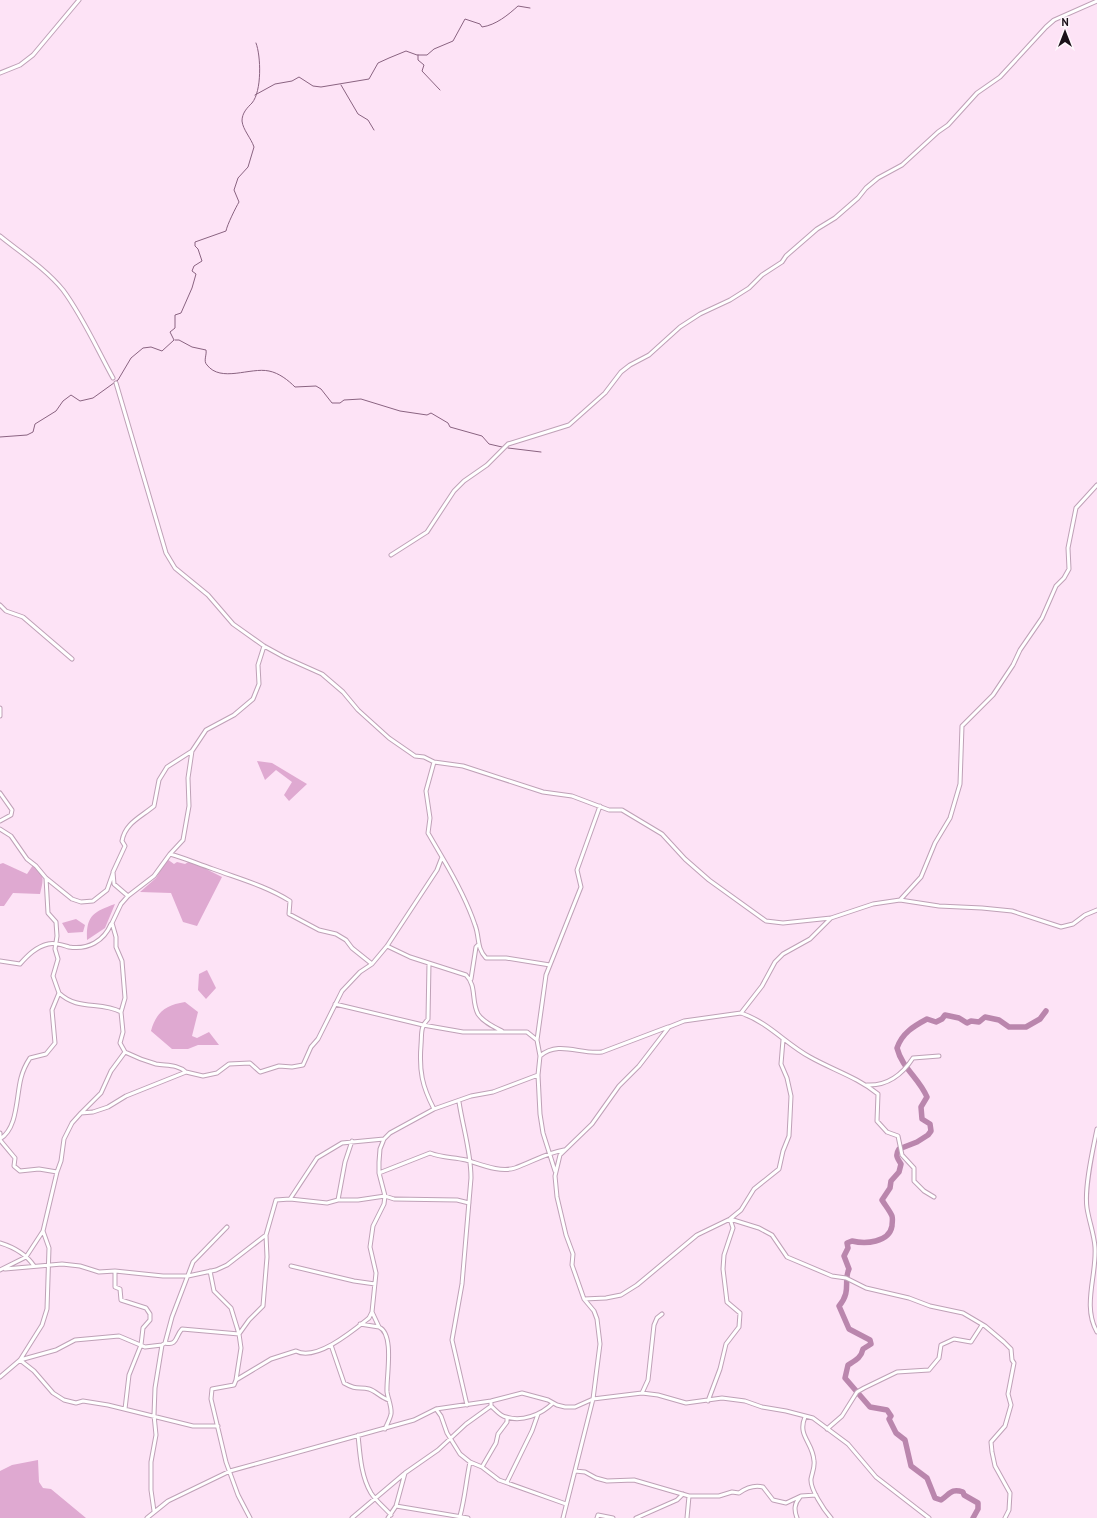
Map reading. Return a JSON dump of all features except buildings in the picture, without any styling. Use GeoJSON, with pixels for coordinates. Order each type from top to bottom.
{"type":"FeatureCollection","features":[{"type":"Feature","properties":{"kind":"street"},"geometry":{"type":"LineString","coordinates":[[0,74],[20,65],[33,55],[79,0]]}},
{"type":"Feature","properties":{"kind":"street"},"geometry":{"type":"LineString","coordinates":[[391,554],[427,532],[454,491],[464,481],[487,466],[508,444],[569,425],[605,393],[621,372],[630,365],[649,355],[680,327],[711,308],[721,305],[750,288],[762,275],[782,262],[786,256],[817,229],[835,218],[878,178],[902,164],[948,125],[977,93],[1000,77],[1054,20],[1097,2]]}},
{"type":"Feature","properties":{"kind":"street"},"geometry":{"type":"LineString","coordinates":[[0,236],[44,272],[62,290],[80,317],[113,378]]}},
{"type":"Feature","properties":{"kind":"street"},"geometry":{"type":"LineString","coordinates":[[116,383],[166,552],[175,568],[208,596],[234,624],[264,646],[284,657],[322,674],[344,692],[358,710],[389,738],[414,756],[424,757],[434,762],[463,766],[543,792],[572,796],[609,810],[622,810],[662,834],[685,859],[709,880],[766,921],[783,923],[831,918],[873,904],[900,900],[938,906],[1012,911],[1061,927],[1074,923],[1085,915],[1097,910]]}},
{"type":"Feature","properties":{"kind":"street"},"geometry":{"type":"LineString","coordinates":[[900,900],[921,877],[935,843],[950,818],[960,784],[962,726],[993,695],[1013,664],[1020,650],[1042,618],[1056,586],[1064,578],[1069,569],[1068,548],[1076,508],[1097,485]]}},
{"type":"Feature","properties":{"kind":"street"},"geometry":{"type":"LineString","coordinates":[[0,605],[6,611],[23,617],[72,659]]}},
{"type":"Feature","properties":{"kind":"street"},"geometry":{"type":"LineString","coordinates":[[0,829],[11,836],[27,858],[46,878],[72,899],[81,902],[93,900],[107,890],[113,872],[125,846],[122,841],[125,830],[138,817],[154,806],[159,780],[167,767],[192,751],[206,730],[234,715],[253,698],[259,684],[258,665],[264,646]]}},
{"type":"Feature","properties":{"kind":"street"},"geometry":{"type":"LineString","coordinates":[[0,708],[0,716]]}},
{"type":"Feature","properties":{"kind":"street"},"geometry":{"type":"LineString","coordinates":[[0,961],[20,964],[28,954],[41,946],[55,943],[84,948],[96,943],[108,933],[121,904],[128,896],[154,876],[170,854],[183,840],[189,806],[188,778],[192,751]]}},
{"type":"Feature","properties":{"kind":"street"},"geometry":{"type":"LineString","coordinates":[[434,762],[426,791],[430,818],[428,833],[459,886],[476,927],[480,951],[486,958],[506,958],[550,965]]}},
{"type":"Feature","properties":{"kind":"street"},"geometry":{"type":"LineString","coordinates":[[0,793],[12,810],[11,816],[0,821]]}},
{"type":"Feature","properties":{"kind":"street"},"geometry":{"type":"LineString","coordinates":[[556,1173],[549,1152],[540,1114],[538,1074],[540,1056],[537,1040],[546,975],[581,887],[578,870],[600,806]]}},
{"type":"Feature","properties":{"kind":"street"},"geometry":{"type":"LineString","coordinates":[[170,854],[188,859],[264,887],[280,895],[290,901],[289,914],[319,930],[336,934],[346,940],[352,948],[372,964]]}},
{"type":"Feature","properties":{"kind":"street"},"geometry":{"type":"LineString","coordinates":[[112,923],[116,936],[116,947],[122,961],[125,998],[121,1012],[123,1032],[120,1043],[125,1052],[136,1058],[156,1064],[179,1066],[186,1072],[203,1076],[217,1073],[229,1064],[242,1062],[250,1063],[260,1072],[279,1066],[292,1067],[303,1065],[310,1047],[318,1040],[334,1004],[342,991],[360,972],[372,964],[387,946],[437,870],[442,857]]}},
{"type":"Feature","properties":{"kind":"street"},"geometry":{"type":"LineString","coordinates":[[113,872],[114,884],[128,896]]}},
{"type":"Feature","properties":{"kind":"street"},"geometry":{"type":"LineString","coordinates":[[46,878],[48,913],[56,922],[57,936],[55,943],[58,959],[53,976],[60,993],[68,1001],[91,1006],[115,1008],[121,1012]]}},
{"type":"Feature","properties":{"kind":"street"},"geometry":{"type":"LineString","coordinates":[[741,1013],[762,986],[775,962],[789,950],[810,939],[831,918]]}},
{"type":"Feature","properties":{"kind":"street"},"geometry":{"type":"LineString","coordinates":[[479,944],[476,947],[471,979],[475,994],[474,1004],[479,1015],[490,1025],[503,1032]]}},
{"type":"Feature","properties":{"kind":"street"},"geometry":{"type":"LineString","coordinates":[[387,946],[410,957],[466,975],[471,979]]}},
{"type":"Feature","properties":{"kind":"street"},"geometry":{"type":"LineString","coordinates":[[429,963],[428,1019],[422,1025],[420,1056],[421,1077],[425,1092],[434,1108]]}},
{"type":"Feature","properties":{"kind":"street"},"geometry":{"type":"LineString","coordinates":[[0,1139],[6,1135],[15,1113],[24,1067],[30,1058],[46,1054],[55,1044],[52,1010],[60,993]]}},
{"type":"Feature","properties":{"kind":"street"},"geometry":{"type":"LineString","coordinates":[[334,1004],[422,1025],[463,1032],[527,1032],[537,1040]]}},
{"type":"Feature","properties":{"kind":"street"},"geometry":{"type":"LineString","coordinates":[[540,1056],[546,1052],[557,1049],[577,1049],[594,1053],[602,1052],[684,1021],[741,1013],[753,1017],[771,1028],[783,1040],[811,1058],[867,1085],[878,1094],[877,1121],[887,1132],[898,1136],[902,1155],[914,1168],[914,1180],[924,1191],[934,1197]]}},
{"type":"Feature","properties":{"kind":"street"},"geometry":{"type":"LineString","coordinates":[[564,1518],[566,1504],[593,1399],[600,1344],[597,1319],[594,1311],[584,1299],[572,1265],[573,1254],[566,1235],[557,1197],[556,1173],[560,1155],[592,1124],[619,1086],[639,1066],[669,1027]]}},
{"type":"Feature","properties":{"kind":"street"},"geometry":{"type":"LineString","coordinates":[[584,1299],[606,1298],[621,1295],[637,1285],[697,1235],[730,1219],[741,1210],[754,1189],[779,1169],[782,1151],[789,1136],[791,1096],[787,1078],[781,1064],[783,1040]]}},
{"type":"Feature","properties":{"kind":"street"},"geometry":{"type":"LineString","coordinates":[[0,1270],[26,1257],[43,1231],[57,1172],[61,1162],[64,1139],[72,1123],[101,1092],[111,1071],[125,1052]]}},
{"type":"Feature","properties":{"kind":"street"},"geometry":{"type":"LineString","coordinates":[[867,1085],[886,1082],[900,1074],[913,1058],[939,1056]]}},
{"type":"Feature","properties":{"kind":"street"},"geometry":{"type":"LineString","coordinates":[[81,1113],[93,1112],[108,1107],[126,1096],[186,1072]]}},
{"type":"Feature","properties":{"kind":"street"},"geometry":{"type":"LineString","coordinates":[[236,1380],[282,1354],[296,1351],[301,1354],[307,1353],[332,1345],[369,1318],[372,1312],[376,1273],[370,1247],[373,1226],[384,1204],[384,1196],[379,1173],[380,1149],[384,1139],[395,1130],[434,1108],[458,1102],[471,1096],[493,1092],[538,1074]]}},
{"type":"Feature","properties":{"kind":"street"},"geometry":{"type":"LineString","coordinates":[[458,1102],[471,1162],[462,1284],[452,1340],[467,1405]]}},
{"type":"Feature","properties":{"kind":"street"},"geometry":{"type":"LineString","coordinates":[[1097,1129],[1088,1182],[1087,1207],[1095,1248],[1091,1311],[1093,1324],[1097,1332]]}},
{"type":"Feature","properties":{"kind":"street"},"geometry":{"type":"LineString","coordinates":[[0,1133],[0,1139],[15,1158],[14,1166],[20,1171],[39,1169],[57,1172]]}},
{"type":"Feature","properties":{"kind":"street"},"geometry":{"type":"LineString","coordinates":[[290,1199],[317,1158],[342,1143],[384,1139]]}},
{"type":"Feature","properties":{"kind":"street"},"geometry":{"type":"LineString","coordinates":[[338,1200],[345,1162],[352,1141]]}},
{"type":"Feature","properties":{"kind":"street"},"geometry":{"type":"LineString","coordinates":[[379,1173],[430,1153],[439,1157],[471,1162],[494,1168],[514,1168],[549,1152],[565,1150]]}},
{"type":"Feature","properties":{"kind":"street"},"geometry":{"type":"LineString","coordinates":[[239,1334],[249,1320],[263,1306],[267,1257],[266,1235],[276,1200],[290,1199],[327,1203],[338,1200],[358,1200],[384,1196],[394,1199],[457,1200],[469,1203]]}},
{"type":"Feature","properties":{"kind":"street"},"geometry":{"type":"LineString","coordinates":[[730,1219],[759,1228],[772,1235],[778,1241],[787,1257],[832,1276],[846,1278],[866,1288],[909,1298],[930,1306],[963,1313],[1004,1342],[1011,1350],[1012,1360],[1014,1363],[1008,1394],[1011,1405],[1005,1426],[991,1442],[995,1466],[1010,1493],[1009,1510],[1005,1518]]}},
{"type":"Feature","properties":{"kind":"street"},"geometry":{"type":"LineString","coordinates":[[708,1401],[720,1369],[726,1344],[739,1327],[740,1313],[727,1302],[723,1269],[724,1255],[733,1228],[730,1219]]}},
{"type":"Feature","properties":{"kind":"street"},"geometry":{"type":"LineString","coordinates":[[154,1511],[151,1490],[151,1462],[156,1435],[154,1415],[156,1380],[163,1344],[193,1262],[227,1227]]}},
{"type":"Feature","properties":{"kind":"street"},"geometry":{"type":"LineString","coordinates":[[0,1377],[20,1360],[42,1325],[47,1309],[49,1248],[43,1231]]}},
{"type":"Feature","properties":{"kind":"street"},"geometry":{"type":"LineString","coordinates":[[0,1270],[62,1264],[80,1266],[99,1272],[115,1271],[163,1276],[188,1276],[228,1265],[266,1235]]}},
{"type":"Feature","properties":{"kind":"street"},"geometry":{"type":"LineString","coordinates":[[0,1243],[10,1246],[26,1257],[34,1266]]}},
{"type":"Feature","properties":{"kind":"street"},"geometry":{"type":"LineString","coordinates":[[291,1266],[349,1280],[375,1284]]}},
{"type":"Feature","properties":{"kind":"street"},"geometry":{"type":"LineString","coordinates":[[115,1271],[115,1287],[120,1290],[121,1300],[146,1308],[150,1314],[150,1320],[143,1328],[141,1345],[129,1376],[125,1409]]}},
{"type":"Feature","properties":{"kind":"street"},"geometry":{"type":"LineString","coordinates":[[210,1271],[214,1291],[231,1308],[239,1334],[241,1348],[234,1385],[212,1389],[211,1399],[230,1471],[238,1495],[250,1518]]}},
{"type":"Feature","properties":{"kind":"street"},"geometry":{"type":"LineString","coordinates":[[372,1312],[379,1327]]}},
{"type":"Feature","properties":{"kind":"street"},"geometry":{"type":"LineString","coordinates":[[642,1393],[648,1380],[654,1325],[657,1318],[662,1314]]}},
{"type":"Feature","properties":{"kind":"street"},"geometry":{"type":"LineString","coordinates":[[360,1324],[379,1327],[383,1329],[387,1336],[389,1368],[387,1392],[391,1413],[385,1429]]}},
{"type":"Feature","properties":{"kind":"street"},"geometry":{"type":"LineString","coordinates":[[827,1429],[842,1416],[857,1392],[897,1372],[928,1370],[939,1358],[941,1345],[954,1339],[971,1342],[982,1325]]}},
{"type":"Feature","properties":{"kind":"street"},"geometry":{"type":"LineString","coordinates":[[20,1360],[56,1350],[75,1340],[119,1336],[129,1342],[146,1347],[176,1342],[182,1329],[239,1334]]}},
{"type":"Feature","properties":{"kind":"street"},"geometry":{"type":"LineString","coordinates":[[332,1345],[344,1383],[352,1388],[369,1390],[382,1398],[389,1400]]}},
{"type":"Feature","properties":{"kind":"street"},"geometry":{"type":"LineString","coordinates":[[20,1360],[34,1372],[53,1393],[64,1400],[108,1405],[154,1415],[193,1426],[218,1426]]}},
{"type":"Feature","properties":{"kind":"street"},"geometry":{"type":"LineString","coordinates":[[147,1518],[168,1501],[230,1471],[358,1435],[385,1429],[414,1420],[436,1410],[491,1401],[522,1393],[548,1400],[565,1407],[575,1407],[593,1399],[642,1393],[658,1395],[686,1402],[708,1401],[722,1398],[745,1401],[762,1407],[813,1418],[848,1444],[876,1477],[929,1518]]}},
{"type":"Feature","properties":{"kind":"street"},"geometry":{"type":"LineString","coordinates":[[491,1401],[491,1406]]}},
{"type":"Feature","properties":{"kind":"street"},"geometry":{"type":"LineString","coordinates":[[491,1406],[507,1418],[528,1417],[538,1414],[553,1403]]}},
{"type":"Feature","properties":{"kind":"street"},"geometry":{"type":"LineString","coordinates":[[352,1518],[405,1473],[438,1450],[491,1406]]}},
{"type":"Feature","properties":{"kind":"street"},"geometry":{"type":"LineString","coordinates":[[436,1410],[441,1416],[450,1439],[460,1454],[470,1462],[482,1466],[499,1480],[566,1504]]}},
{"type":"Feature","properties":{"kind":"street"},"geometry":{"type":"LineString","coordinates":[[507,1482],[532,1431],[538,1414]]}},
{"type":"Feature","properties":{"kind":"street"},"geometry":{"type":"LineString","coordinates":[[805,1417],[802,1426],[810,1444],[814,1461],[811,1480],[816,1495],[830,1518]]}},
{"type":"Feature","properties":{"kind":"street"},"geometry":{"type":"LineString","coordinates":[[482,1466],[496,1443],[498,1434],[507,1422],[507,1418]]}},
{"type":"Feature","properties":{"kind":"street"},"geometry":{"type":"LineString","coordinates":[[358,1435],[360,1459],[366,1480],[372,1494],[391,1514]]}},
{"type":"Feature","properties":{"kind":"street"},"geometry":{"type":"LineString","coordinates":[[460,1516],[464,1501],[465,1484],[470,1462]]}},
{"type":"Feature","properties":{"kind":"street"},"geometry":{"type":"LineString","coordinates":[[575,1471],[585,1472],[600,1479],[634,1480],[689,1496],[719,1496],[732,1492],[739,1493],[745,1489],[759,1486],[763,1487],[773,1500],[786,1503],[801,1496],[816,1495]]}},
{"type":"Feature","properties":{"kind":"street"},"geometry":{"type":"LineString","coordinates":[[388,1518],[396,1506],[405,1473]]}},
{"type":"Feature","properties":{"kind":"street"},"geometry":{"type":"LineString","coordinates":[[636,1518],[677,1500],[683,1494]]}},
{"type":"Feature","properties":{"kind":"street"},"geometry":{"type":"LineString","coordinates":[[687,1518],[689,1496]]}},
{"type":"Feature","properties":{"kind":"street"},"geometry":{"type":"LineString","coordinates":[[797,1518],[794,1509],[796,1501],[801,1496]]}},
{"type":"Feature","properties":{"kind":"street"},"geometry":{"type":"LineString","coordinates":[[396,1506],[466,1518]]}},
{"type":"Feature","properties":{"kind":"street"},"geometry":{"type":"LineString","coordinates":[[596,1518],[598,1515],[602,1514],[614,1518]]}},
{"type":"Feature","properties":{"kind":"shaded area"},"geometry":{"type":"Polygon","coordinates":[[[257,761],[272,763],[307,784],[289,801],[284,795],[292,782],[276,770],[265,780],[257,761]]]}},
{"type":"Feature","properties":{"kind":"shaded area"},"geometry":{"type":"Polygon","coordinates":[[[167,859],[174,864],[177,862],[185,864],[190,861],[222,877],[197,926],[183,922],[171,893],[140,892],[156,878],[167,859]]]}},
{"type":"Feature","properties":{"kind":"shaded area"},"geometry":{"type":"Polygon","coordinates":[[[3,863],[27,874],[33,865],[37,868],[42,874],[40,894],[13,893],[4,906],[0,906],[0,864],[3,863]]]}},
{"type":"Feature","properties":{"kind":"shaded area"},"geometry":{"type":"Polygon","coordinates":[[[115,904],[105,928],[87,940],[88,925],[92,916],[115,904]]]}},
{"type":"Feature","properties":{"kind":"shaded area"},"geometry":{"type":"Polygon","coordinates":[[[76,919],[85,925],[83,932],[68,933],[62,923],[76,919]]]}},
{"type":"Feature","properties":{"kind":"shaded area"},"geometry":{"type":"Polygon","coordinates":[[[207,970],[216,988],[206,999],[198,990],[199,974],[207,970]]]}},
{"type":"Feature","properties":{"kind":"shaded area"},"geometry":{"type":"Polygon","coordinates":[[[185,1002],[198,1012],[192,1036],[197,1038],[209,1032],[219,1045],[198,1045],[188,1049],[172,1049],[151,1031],[153,1024],[163,1010],[172,1005],[185,1002]]]}},
{"type":"Feature","properties":{"kind":"shaded area"},"geometry":{"type":"Polygon","coordinates":[[[38,1460],[39,1482],[43,1488],[51,1489],[86,1518],[0,1518],[0,1471],[12,1465],[38,1460]]]}},
{"type":"Feature","properties":{"kind":"waterway"},"geometry":{"type":"LineString","coordinates":[[255,95],[275,84],[292,81],[299,77],[313,86],[321,87],[369,79],[378,63],[389,58],[406,51],[417,55],[427,55],[434,49],[453,41],[465,19],[480,24],[482,27],[497,22],[518,6],[530,8]]}},
{"type":"Feature","properties":{"kind":"waterway"},"geometry":{"type":"LineString","coordinates":[[0,437],[27,435],[33,432],[35,424],[56,411],[63,401],[71,395],[80,401],[93,398],[118,380],[131,358],[143,348],[151,347],[162,351],[174,340],[170,332],[175,328],[175,315],[181,313],[192,288],[196,274],[192,271],[194,266],[202,261],[198,249],[195,246],[195,242],[226,231],[239,202],[234,190],[238,178],[248,167],[254,147],[244,128],[242,118],[255,98],[258,90],[260,65],[256,43]]}},
{"type":"Feature","properties":{"kind":"waterway"},"geometry":{"type":"LineString","coordinates":[[418,55],[418,60],[424,65],[422,71],[440,90]]}},
{"type":"Feature","properties":{"kind":"waterway"},"geometry":{"type":"LineString","coordinates":[[341,85],[358,114],[368,120],[374,130]]}},
{"type":"Feature","properties":{"kind":"waterway"},"geometry":{"type":"LineString","coordinates":[[175,340],[179,340],[192,347],[206,350],[205,360],[207,365],[220,373],[228,374],[261,370],[269,371],[283,377],[295,387],[316,386],[321,389],[332,403],[340,403],[344,400],[361,399],[400,411],[427,415],[431,413],[448,423],[450,427],[482,436],[489,444],[502,447]]}},
{"type":"Feature","properties":{"kind":"waterway"},"geometry":{"type":"LineString","coordinates":[[508,448],[541,452]]}},
{"type":"Feature","properties":{"kind":"waterway"},"geometry":{"type":"LineString","coordinates":[[973,1518],[978,1509],[978,1503],[964,1495],[963,1492],[953,1491],[941,1500],[935,1498],[927,1478],[911,1466],[905,1440],[896,1433],[889,1419],[891,1416],[887,1410],[870,1407],[845,1378],[848,1365],[861,1355],[863,1349],[871,1344],[870,1340],[849,1329],[839,1306],[845,1296],[847,1273],[849,1269],[844,1256],[848,1248],[847,1243],[852,1241],[876,1241],[886,1236],[890,1232],[892,1226],[892,1216],[882,1200],[890,1188],[891,1181],[899,1172],[901,1164],[898,1160],[897,1153],[899,1149],[917,1142],[928,1135],[931,1131],[930,1124],[922,1119],[921,1107],[927,1097],[924,1090],[899,1055],[897,1048],[905,1034],[913,1027],[927,1019],[936,1022],[942,1019],[945,1015],[959,1018],[967,1023],[971,1021],[979,1022],[985,1017],[999,1020],[1009,1027],[1026,1027],[1040,1019],[1046,1011]]}}]}
